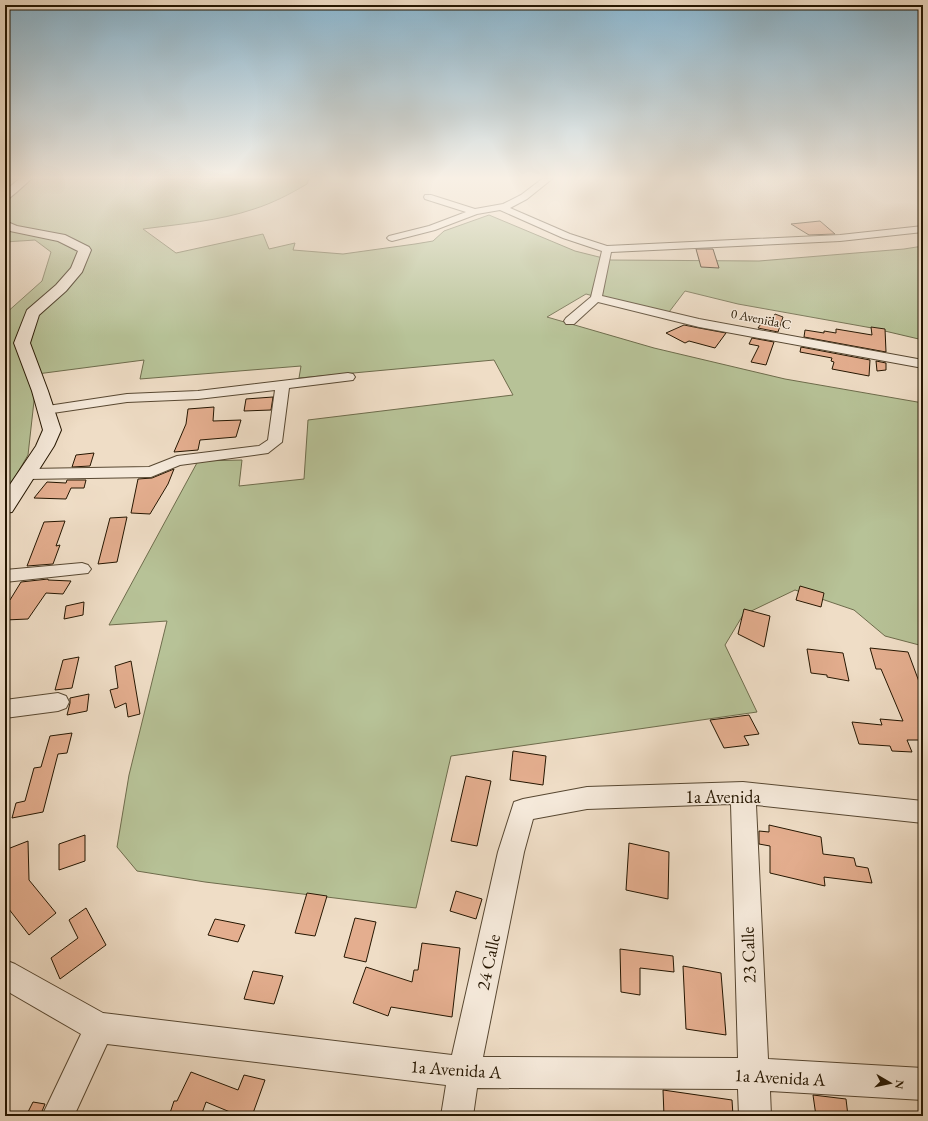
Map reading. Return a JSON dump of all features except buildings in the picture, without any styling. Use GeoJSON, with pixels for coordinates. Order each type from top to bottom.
{"type":"FeatureCollection","features":[{"type":"Feature","properties":{"kind":"street"},"geometry":{"type":"LineString","coordinates":[[5,507],[28,474],[45,446],[52,430],[22,343],[32,313],[61,288],[77,268],[85,250],[61,238],[26,231]]}},
{"type":"Feature","properties":{"kind":"street"},"geometry":{"type":"LineString","coordinates":[[392,238],[419,231]]}},
{"type":"Feature","properties":{"kind":"street"},"geometry":{"type":"LineString","coordinates":[[552,231],[607,250],[840,238],[902,231]]}},
{"type":"Feature","properties":{"kind":"street"},"geometry":{"type":"LineString","coordinates":[[570,321],[596,298],[607,250]]}},
{"type":"Feature","properties":{"kind":"street","name":"0 Avenida C"},"geometry":{"type":"LineString","coordinates":[[596,298],[699,323],[923,364]]}},
{"type":"Feature","properties":{"kind":"street"},"geometry":{"type":"LineString","coordinates":[[46,410],[127,398],[198,395],[348,377]]}},
{"type":"Feature","properties":{"kind":"street"},"geometry":{"type":"LineString","coordinates":[[28,474],[151,472],[177,461],[263,450],[275,442],[283,384]]}},
{"type":"Feature","properties":{"kind":"street"},"geometry":{"type":"LineString","coordinates":[[5,576],[82,569]]}},
{"type":"Feature","properties":{"kind":"street"},"geometry":{"type":"LineString","coordinates":[[5,709],[58,702]]}},
{"type":"Feature","properties":{"kind":"street","name":"1a Avenida"},"geometry":{"type":"LineString","coordinates":[[523,810],[587,798],[742,793],[923,812]]}},
{"type":"Feature","properties":{"kind":"street","name":"23 Calle"},"geometry":{"type":"LineString","coordinates":[[742,793],[755,1116]]}},
{"type":"Feature","properties":{"kind":"street","name":"24 Calle"},"geometry":{"type":"LineString","coordinates":[[457,1116],[464,1072],[511,852],[523,810]]}},
{"type":"Feature","properties":{"kind":"street","name":"1a Avenida A"},"geometry":{"type":"LineString","coordinates":[[5,974],[99,1028],[464,1072],[753,1074],[923,1084]]}},
{"type":"Feature","properties":{"kind":"street"},"geometry":{"type":"LineString","coordinates":[[58,1116],[99,1028]]}},
{"type":"Feature","properties":{"kind":"green space"},"geometry":{"type":"Polygon","coordinates":[[[5,231],[146,231],[176,253],[263,234],[269,249],[295,243],[293,250],[343,254],[433,241],[444,231],[528,231],[575,251],[611,260],[759,261],[904,249],[923,246],[923,340],[872,328],[738,304],[685,291],[666,316],[586,294],[547,317],[654,348],[785,379],[923,403],[923,646],[885,636],[854,610],[795,590],[743,615],[725,645],[757,712],[451,756],[416,908],[205,882],[137,871],[117,847],[129,775],[167,621],[109,625],[198,461],[242,460],[239,486],[304,479],[308,420],[513,395],[494,360],[299,378],[301,366],[140,379],[144,360],[37,374],[28,455],[5,494],[5,314],[42,281],[51,252],[35,240],[5,242],[5,231]]]}}]}
